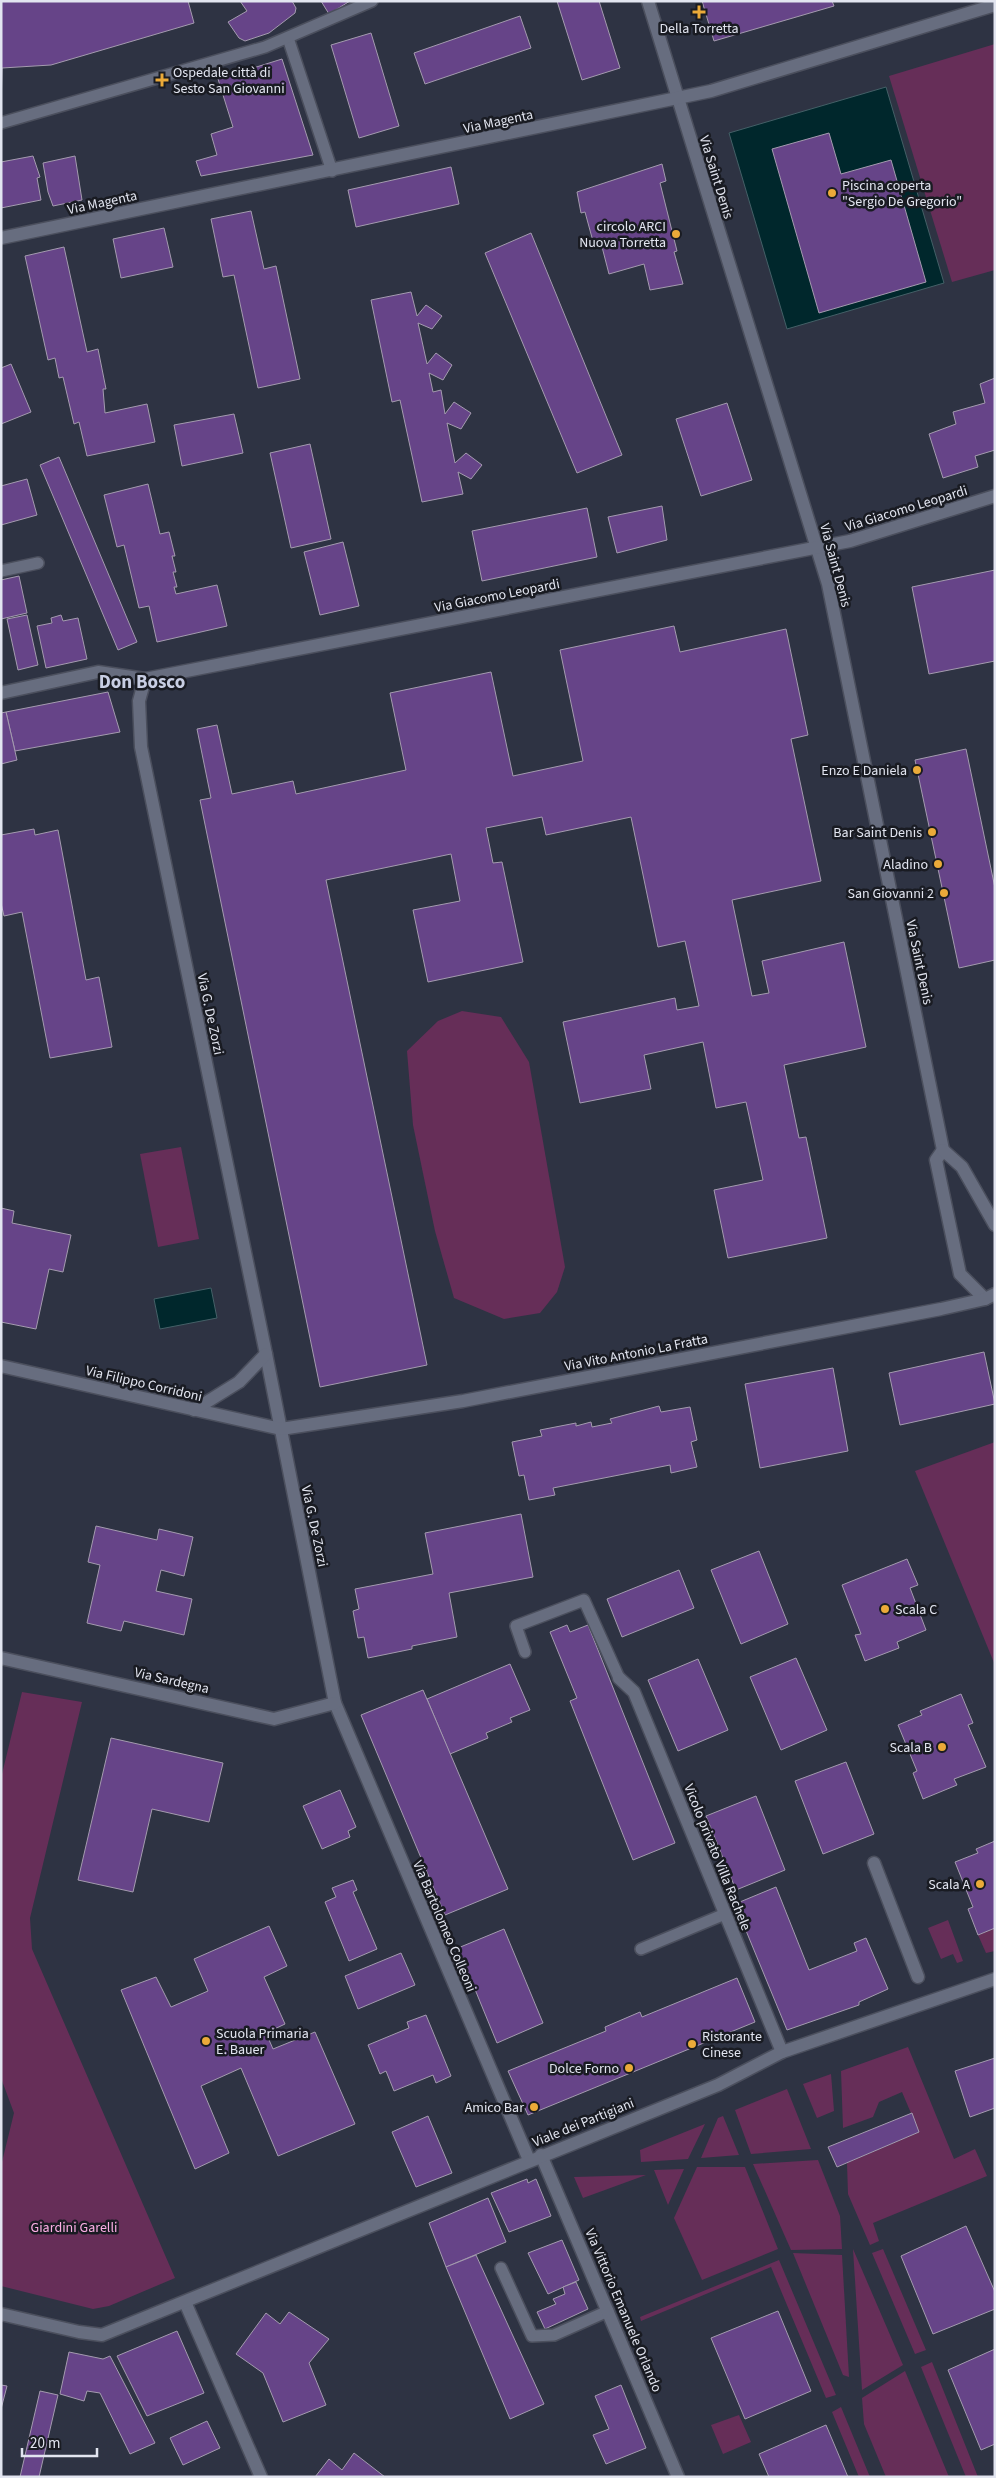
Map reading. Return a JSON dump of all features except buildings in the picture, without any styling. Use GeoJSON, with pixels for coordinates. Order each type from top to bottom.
{"type":"FeatureCollection","features":[{"type":"Feature","properties":{"kind":"street","name":"Via Saint Denis"},"geometry":{"type":"LineString","coordinates":[[648,1],[828,584],[943,1150]]}},
{"type":"Feature","properties":{"kind":"street","name":"Via Magenta"},"geometry":{"type":"LineString","coordinates":[[1,238],[678,99],[711,91],[995,5]]}},
{"type":"Feature","properties":{"kind":"street","name":"Via Giacomo Leopardi"},"geometry":{"type":"LineString","coordinates":[[1,693],[98,672],[145,679],[817,548],[850,541],[995,496]]}},
{"type":"Feature","properties":{"kind":"street","name":"Via G. De Zorzi"},"geometry":{"type":"LineString","coordinates":[[145,679],[139,701],[141,747],[266,1354],[335,1703]]}},
{"type":"Feature","properties":{"kind":"street"},"geometry":{"type":"LineString","coordinates":[[990,1297],[960,1274],[936,1160],[943,1150],[962,1167],[995,1224]]}},
{"type":"Feature","properties":{"kind":"street","name":"Via Vito Antonio La Fratta"},"geometry":{"type":"LineString","coordinates":[[281,1430],[463,1401],[990,1297]]}},
{"type":"Feature","properties":{"kind":"street"},"geometry":{"type":"LineString","coordinates":[[194,1410],[239,1382],[266,1354]]}},
{"type":"Feature","properties":{"kind":"street","name":"Via Filippo Corridoni"},"geometry":{"type":"LineString","coordinates":[[1,1366],[281,1430]]}},
{"type":"Feature","properties":{"kind":"street","name":"Via Sardegna"},"geometry":{"type":"LineString","coordinates":[[1,1658],[274,1719],[335,1703]]}},
{"type":"Feature","properties":{"kind":"street","name":"Vicolo privato Villa Rachele"},"geometry":{"type":"LineString","coordinates":[[619,1678],[634,1692],[782,2052]]}},
{"type":"Feature","properties":{"kind":"street","name":"Via Bartolomeo Colleoni"},"geometry":{"type":"LineString","coordinates":[[335,1703],[535,2158]]}},
{"type":"Feature","properties":{"kind":"street"},"geometry":{"type":"LineString","coordinates":[[874,1863],[918,1977]]}},
{"type":"Feature","properties":{"kind":"street","name":"Viale dei Partigiani"},"geometry":{"type":"LineString","coordinates":[[1,2314],[79,2332],[102,2335],[718,2085],[782,2052],[995,1979]]}},
{"type":"Feature","properties":{"kind":"street","name":"Via Vittorio Emanuele Orlando"},"geometry":{"type":"LineString","coordinates":[[535,2158],[608,2311],[678,2477]]}},
{"type":"Feature","properties":{"kind":"street"},"geometry":{"type":"LineString","coordinates":[[185,2302],[261,2477]]}},
{"type":"Feature","properties":{"kind":"lane"},"geometry":{"type":"LineString","coordinates":[[1,123],[265,47],[372,1]]}},
{"type":"Feature","properties":{"kind":"lane"},"geometry":{"type":"LineString","coordinates":[[288,38],[332,171]]}},
{"type":"Feature","properties":{"kind":"lane"},"geometry":{"type":"LineString","coordinates":[[1,571],[38,563]]}},
{"type":"Feature","properties":{"kind":"lane"},"geometry":{"type":"LineString","coordinates":[[526,1652],[516,1626],[584,1600],[619,1678]]}},
{"type":"Feature","properties":{"kind":"lane"},"geometry":{"type":"LineString","coordinates":[[642,1949],[725,1914]]}},
{"type":"Feature","properties":{"kind":"lane"},"geometry":{"type":"LineString","coordinates":[[502,2268],[532,2336],[554,2335],[608,2311]]}},
{"type":"Feature","properties":{"kind":"green space"},"geometry":{"type":"Polygon","coordinates":[[[995,44],[995,270],[952,282],[889,76],[995,44]]]}},
{"type":"Feature","properties":{"kind":"green space"},"geometry":{"type":"Polygon","coordinates":[[[462,1011],[501,1017],[529,1062],[565,1267],[557,1292],[540,1313],[504,1319],[454,1298],[435,1231],[413,1125],[407,1051],[438,1021],[462,1011]]]}},
{"type":"Feature","properties":{"kind":"green space"},"geometry":{"type":"Polygon","coordinates":[[[181,1147],[199,1239],[158,1247],[140,1154],[181,1147]]]}},
{"type":"Feature","properties":{"kind":"green space"},"geometry":{"type":"Polygon","coordinates":[[[995,1442],[995,1665],[915,1471],[995,1442]]]}},
{"type":"Feature","properties":{"kind":"green space","name":"Giardini Garelli"},"geometry":{"type":"Polygon","coordinates":[[[22,1692],[82,1702],[30,1918],[32,1949],[175,2278],[109,2306],[93,2309],[1,2286],[1,2166],[14,2113],[1,2078],[1,1778],[22,1692]]]}},
{"type":"Feature","properties":{"kind":"green space"},"geometry":{"type":"Polygon","coordinates":[[[948,1920],[963,1961],[957,1963],[953,1954],[941,1959],[928,1928],[948,1920]]]}},
{"type":"Feature","properties":{"kind":"green space"},"geometry":{"type":"Polygon","coordinates":[[[995,1928],[995,1951],[986,1953],[978,1935],[995,1928]]]}},
{"type":"Feature","properties":{"kind":"green space"},"geometry":{"type":"Polygon","coordinates":[[[908,2047],[954,2159],[975,2149],[987,2176],[873,2223],[879,2241],[870,2245],[848,2194],[847,2163],[919,2132],[902,2092],[879,2102],[873,2117],[843,2128],[841,2071],[908,2047]]]}},
{"type":"Feature","properties":{"kind":"green space"},"geometry":{"type":"Polygon","coordinates":[[[831,2074],[834,2111],[817,2118],[803,2084],[831,2074]]]}},
{"type":"Feature","properties":{"kind":"green space"},"geometry":{"type":"Polygon","coordinates":[[[787,2089],[811,2149],[751,2154],[735,2110],[787,2089]]]}},
{"type":"Feature","properties":{"kind":"green space"},"geometry":{"type":"Polygon","coordinates":[[[723,2116],[739,2155],[701,2158],[718,2118],[723,2116]]]}},
{"type":"Feature","properties":{"kind":"green space"},"geometry":{"type":"Polygon","coordinates":[[[705,2124],[688,2159],[641,2162],[640,2150],[705,2124]]]}},
{"type":"Feature","properties":{"kind":"green space"},"geometry":{"type":"Polygon","coordinates":[[[818,2160],[840,2216],[842,2249],[791,2250],[753,2164],[818,2160]]]}},
{"type":"Feature","properties":{"kind":"green space"},"geometry":{"type":"Polygon","coordinates":[[[697,2167],[745,2167],[778,2249],[702,2280],[674,2218],[697,2167]]]}},
{"type":"Feature","properties":{"kind":"green space"},"geometry":{"type":"Polygon","coordinates":[[[684,2169],[668,2205],[654,2170],[684,2169]]]}},
{"type":"Feature","properties":{"kind":"green space"},"geometry":{"type":"Polygon","coordinates":[[[646,2175],[583,2198],[574,2177],[646,2175]]]}},
{"type":"Feature","properties":{"kind":"green space"},"geometry":{"type":"Polygon","coordinates":[[[853,2249],[903,2365],[862,2390],[853,2249]]]}},
{"type":"Feature","properties":{"kind":"green space"},"geometry":{"type":"Polygon","coordinates":[[[883,2249],[926,2350],[915,2354],[872,2253],[883,2249]]]}},
{"type":"Feature","properties":{"kind":"green space"},"geometry":{"type":"Polygon","coordinates":[[[793,2253],[842,2255],[849,2377],[843,2375],[793,2253]]]}},
{"type":"Feature","properties":{"kind":"green space"},"geometry":{"type":"Polygon","coordinates":[[[779,2260],[836,2395],[826,2398],[771,2267],[641,2321],[640,2317],[779,2260]]]}},
{"type":"Feature","properties":{"kind":"green space"},"geometry":{"type":"Polygon","coordinates":[[[932,2362],[978,2477],[966,2477],[921,2367],[932,2362]]]}},
{"type":"Feature","properties":{"kind":"green space"},"geometry":{"type":"Polygon","coordinates":[[[905,2371],[949,2477],[886,2477],[864,2424],[862,2398],[905,2371]]]}},
{"type":"Feature","properties":{"kind":"green space"},"geometry":{"type":"Polygon","coordinates":[[[841,2407],[870,2477],[859,2477],[832,2412],[841,2407]]]}},
{"type":"Feature","properties":{"kind":"green space"},"geometry":{"type":"Polygon","coordinates":[[[739,2415],[751,2442],[723,2454],[711,2425],[739,2415]]]}},
{"type":"Feature","properties":{"kind":"shaded area","name":"Piscina coperta \"Sergio De Gregorio\""},"geometry":{"type":"Polygon","coordinates":[[[886,87],[944,283],[787,329],[729,133],[886,87]]]}},
{"type":"Feature","properties":{"kind":"shaded area"},"geometry":{"type":"Polygon","coordinates":[[[211,1288],[217,1318],[160,1329],[154,1299],[211,1288]]]}},
{"type":"Feature","properties":{"kind":"place","name":"Della Torretta"},"geometry":{"type":"Point","coordinates":[699,12]}},
{"type":"Feature","properties":{"kind":"place","name":"Ospedale città di Sesto San Giovanni"},"geometry":{"type":"Point","coordinates":[162,80]}},
{"type":"Feature","properties":{"kind":"place","name":"Piscina coperta \"Sergio De Gregorio\""},"geometry":{"type":"Point","coordinates":[832,193]}},
{"type":"Feature","properties":{"kind":"place","name":"circolo ARCI Nuova Torretta"},"geometry":{"type":"Point","coordinates":[676,234]}},
{"type":"Feature","properties":{"kind":"place","name":"Enzo E Daniela"},"geometry":{"type":"Point","coordinates":[917,770]}},
{"type":"Feature","properties":{"kind":"place","name":"Bar Saint Denis"},"geometry":{"type":"Point","coordinates":[932,832]}},
{"type":"Feature","properties":{"kind":"place","name":"Aladino"},"geometry":{"type":"Point","coordinates":[938,864]}},
{"type":"Feature","properties":{"kind":"place","name":"San Giovanni 2"},"geometry":{"type":"Point","coordinates":[944,893]}},
{"type":"Feature","properties":{"kind":"place","name":"Scala C"},"geometry":{"type":"Point","coordinates":[885,1609]}},
{"type":"Feature","properties":{"kind":"place","name":"Scala B"},"geometry":{"type":"Point","coordinates":[942,1747]}},
{"type":"Feature","properties":{"kind":"place","name":"Scala A"},"geometry":{"type":"Point","coordinates":[980,1884]}},
{"type":"Feature","properties":{"kind":"place","name":"Scuola Primaria E. Bauer"},"geometry":{"type":"Point","coordinates":[206,2041]}},
{"type":"Feature","properties":{"kind":"place","name":"Ristorante Cinese"},"geometry":{"type":"Point","coordinates":[692,2044]}},
{"type":"Feature","properties":{"kind":"place","name":"Dolce Forno"},"geometry":{"type":"Point","coordinates":[629,2068]}},
{"type":"Feature","properties":{"kind":"place","name":"Amico Bar"},"geometry":{"type":"Point","coordinates":[534,2107]}},
{"type":"Feature","properties":{"kind":"district","name":"Don Bosco"},"geometry":{"type":"Point","coordinates":[142,681]}}]}
